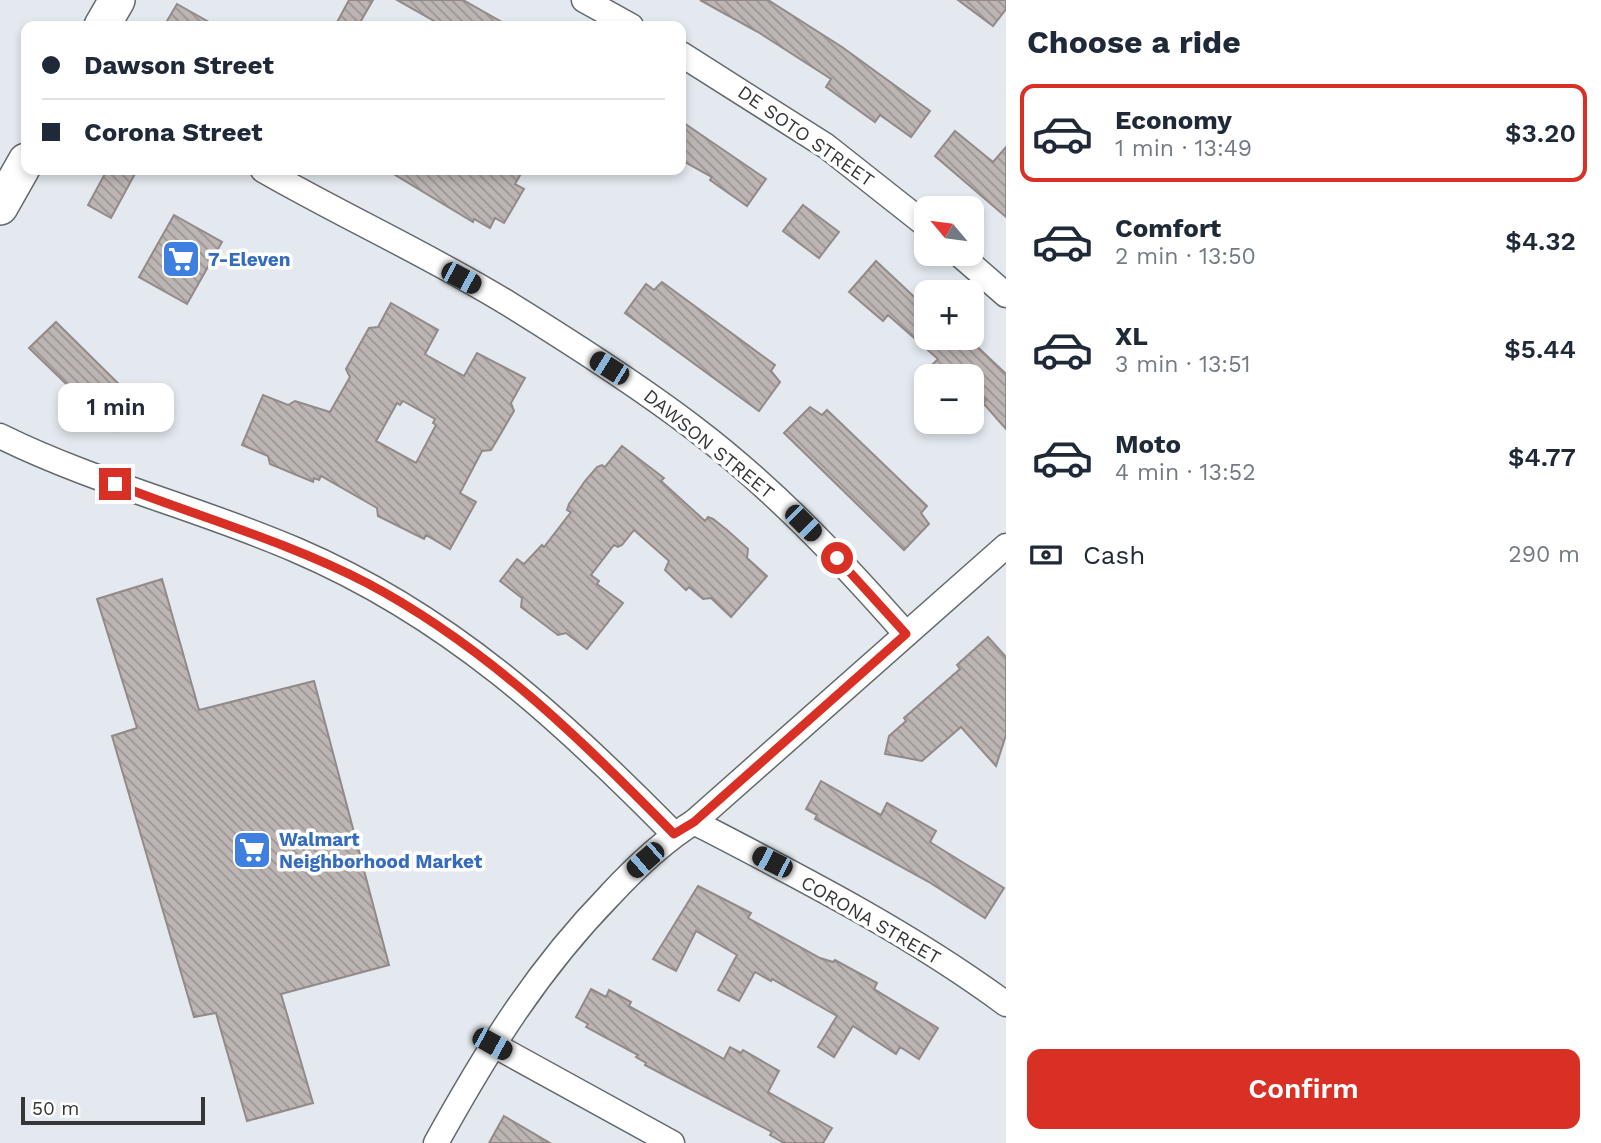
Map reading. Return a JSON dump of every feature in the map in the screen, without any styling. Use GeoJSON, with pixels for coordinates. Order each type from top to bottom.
{"type":"FeatureCollection","features":[{"type":"Feature","properties":{"kind":"main road"},"geometry":{"type":"LineString","coordinates":[[105,21],[117,0]]}},
{"type":"Feature","properties":{"kind":"main road"},"geometry":{"type":"LineString","coordinates":[[0,207],[21,170]]}},
{"type":"Feature","properties":{"kind":"street"},"geometry":{"type":"LineString","coordinates":[[584,0],[622,21]]}},
{"type":"Feature","properties":{"kind":"street","name":"DE SOTO STREET"},"geometry":{"type":"LineString","coordinates":[[686,57],[825,146],[914,216]]}},
{"type":"Feature","properties":{"kind":"street","name":"DAWSON STREET"},"geometry":{"type":"LineString","coordinates":[[272,175],[506,303],[627,379],[694,428],[786,506],[854,575],[906,634]]}},
{"type":"Feature","properties":{"kind":"street"},"geometry":{"type":"LineString","coordinates":[[973,266],[1006,295]]}},
{"type":"Feature","properties":{"kind":"street","name":"CORONA STREET"},"geometry":{"type":"LineString","coordinates":[[0,436],[74,468],[286,546],[368,584],[440,628],[496,668],[684,828],[772,862],[1002,993]]}},
{"type":"Feature","properties":{"kind":"street"},"geometry":{"type":"LineString","coordinates":[[436,1143],[492,1044],[530,986],[578,928],[630,873],[1006,546]]}},
{"type":"Feature","properties":{"kind":"street"},"geometry":{"type":"LineString","coordinates":[[492,1044],[672,1143]]}},
{"type":"Feature","properties":{"kind":"building"},"geometry":{"type":"Polygon","coordinates":[[[349,0],[373,0],[361,21],[338,21],[349,0]]]}},
{"type":"Feature","properties":{"kind":"building"},"geometry":{"type":"Polygon","coordinates":[[[397,0],[463,0],[500,21],[434,21],[397,0]]]}},
{"type":"Feature","properties":{"kind":"building"},"geometry":{"type":"Polygon","coordinates":[[[700,0],[768,0],[842,47],[930,111],[911,137],[880,115],[875,122],[826,87],[831,79],[758,32],[700,0]]]}},
{"type":"Feature","properties":{"kind":"building"},"geometry":{"type":"Polygon","coordinates":[[[958,0],[1006,0],[1006,9],[993,26],[958,0]]]}},
{"type":"Feature","properties":{"kind":"building"},"geometry":{"type":"Polygon","coordinates":[[[177,4],[207,21],[167,21],[177,4]]]}},
{"type":"Feature","properties":{"kind":"building"},"geometry":{"type":"Polygon","coordinates":[[[686,124],[766,179],[747,206],[710,180],[712,177],[686,163],[686,124]]]}},
{"type":"Feature","properties":{"kind":"building"},"geometry":{"type":"Polygon","coordinates":[[[955,131],[993,162],[1006,147],[1006,217],[984,196],[935,156],[955,131]]]}},
{"type":"Feature","properties":{"kind":"building"},"geometry":{"type":"Polygon","coordinates":[[[104,175],[134,175],[111,218],[88,205],[104,175]]]}},
{"type":"Feature","properties":{"kind":"building"},"geometry":{"type":"Polygon","coordinates":[[[395,175],[520,175],[515,184],[524,189],[504,223],[495,218],[490,228],[474,219],[473,222],[395,175]]]}},
{"type":"Feature","properties":{"kind":"building"},"geometry":{"type":"Polygon","coordinates":[[[803,205],[839,232],[819,258],[783,231],[803,205]]]}},
{"type":"Feature","properties":{"kind":"building","name":"7-Eleven"},"geometry":{"type":"Polygon","coordinates":[[[174,215],[222,242],[187,304],[139,277],[174,215]]]}},
{"type":"Feature","properties":{"kind":"building"},"geometry":{"type":"Polygon","coordinates":[[[876,261],[914,297],[914,338],[888,315],[883,321],[849,292],[876,261]]]}},
{"type":"Feature","properties":{"kind":"building"},"geometry":{"type":"Polygon","coordinates":[[[662,282],[775,365],[771,371],[780,382],[759,411],[625,313],[646,284],[654,290],[662,282]]]}},
{"type":"Feature","properties":{"kind":"building"},"geometry":{"type":"Polygon","coordinates":[[[391,303],[438,330],[425,354],[428,356],[464,376],[477,353],[525,378],[511,403],[514,411],[491,450],[482,451],[460,493],[476,502],[450,549],[426,535],[424,539],[378,516],[377,508],[321,476],[319,480],[314,478],[313,482],[270,464],[268,456],[242,445],[263,395],[288,405],[295,401],[330,412],[350,377],[346,369],[369,328],[378,327],[391,303]],[[403,401],[400,405],[397,403],[376,441],[416,463],[436,425],[433,423],[435,419],[403,401]]]}},
{"type":"Feature","properties":{"kind":"building"},"geometry":{"type":"Polygon","coordinates":[[[56,322],[141,406],[115,431],[29,348],[56,322]]]}},
{"type":"Feature","properties":{"kind":"building"},"geometry":{"type":"Polygon","coordinates":[[[928,350],[981,350],[1006,374],[1006,429],[984,404],[984,364],[933,364],[938,359],[928,350]]]}},
{"type":"Feature","properties":{"kind":"building"},"geometry":{"type":"Polygon","coordinates":[[[810,407],[822,415],[827,410],[927,506],[921,513],[929,524],[904,550],[784,433],[810,407]]]}},
{"type":"Feature","properties":{"kind":"building"},"geometry":{"type":"Polygon","coordinates":[[[622,446],[664,478],[661,481],[705,521],[708,517],[713,519],[727,530],[748,549],[747,558],[767,576],[731,617],[711,598],[703,599],[689,587],[686,590],[665,570],[669,561],[634,530],[622,545],[614,545],[591,575],[599,581],[597,584],[623,603],[587,649],[566,633],[558,635],[521,607],[522,598],[500,581],[517,559],[524,564],[542,545],[544,547],[571,512],[567,510],[569,504],[585,481],[597,467],[605,467],[622,446]]]}},
{"type":"Feature","properties":{"kind":"building","name":"Walmart Neighborhood Market"},"geometry":{"type":"Polygon","coordinates":[[[162,579],[199,710],[314,681],[389,965],[281,994],[313,1103],[247,1121],[216,1013],[194,1017],[112,736],[137,728],[97,599],[162,579]]]}},
{"type":"Feature","properties":{"kind":"building"},"geometry":{"type":"Polygon","coordinates":[[[988,637],[1006,657],[1006,735],[996,766],[961,727],[922,761],[885,754],[889,736],[906,721],[904,718],[960,669],[957,665],[988,637]]]}},
{"type":"Feature","properties":{"kind":"building"},"geometry":{"type":"Polygon","coordinates":[[[821,781],[881,815],[887,803],[936,831],[930,842],[1004,888],[985,918],[929,882],[815,819],[817,815],[806,809],[821,781]]]}},
{"type":"Feature","properties":{"kind":"building"},"geometry":{"type":"Polygon","coordinates":[[[698,886],[751,913],[748,918],[820,958],[833,962],[835,960],[877,983],[874,989],[938,1028],[919,1059],[900,1047],[896,1054],[853,1026],[834,1057],[818,1047],[837,1016],[755,972],[739,1001],[718,990],[737,955],[696,931],[676,971],[653,959],[698,886]]]}},
{"type":"Feature","properties":{"kind":"building"},"geometry":{"type":"Polygon","coordinates":[[[591,989],[606,997],[609,990],[631,1002],[629,1006],[724,1059],[730,1047],[741,1053],[743,1050],[779,1071],[768,1092],[832,1128],[823,1143],[784,1143],[770,1135],[772,1132],[645,1065],[646,1063],[636,1057],[638,1055],[586,1027],[588,1024],[576,1017],[591,989]]]}},
{"type":"Feature","properties":{"kind":"building"},"geometry":{"type":"Polygon","coordinates":[[[504,1116],[550,1143],[489,1143],[504,1116]]]}},
{"type":"Feature","properties":{"kind":"place","name":"7-Eleven"},"geometry":{"type":"Point","coordinates":[181,259]}},
{"type":"Feature","properties":{"kind":"place","name":"Walmart Neighborhood Market"},"geometry":{"type":"Point","coordinates":[252,850]}},
{"type":"Feature","properties":{"kind":"route"},"geometry":{"type":"LineString","coordinates":[[115,484],[297,550],[368,584],[440,628],[496,668],[541,705],[592,750],[674,834],[694,822],[906,634],[837,558]]}}]}
